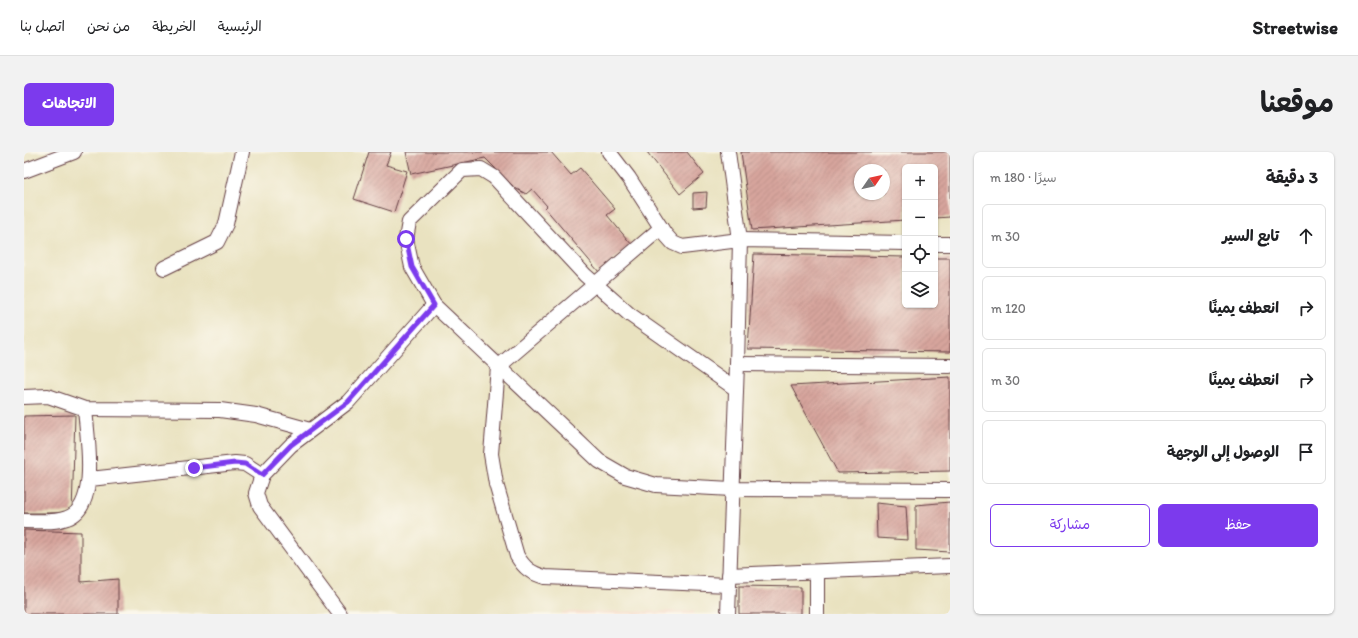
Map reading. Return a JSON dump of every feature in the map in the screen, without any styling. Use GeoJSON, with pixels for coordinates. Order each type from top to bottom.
{"type":"FeatureCollection","features":[{"type":"Feature","properties":{"kind":"street"},"geometry":{"type":"LineString","coordinates":[[24,171],[74,152]]}},
{"type":"Feature","properties":{"kind":"street"},"geometry":{"type":"LineString","coordinates":[[164,268],[217,242],[226,224],[242,152]]}},
{"type":"Feature","properties":{"kind":"street"},"geometry":{"type":"LineString","coordinates":[[609,152],[628,178],[660,228],[673,243],[682,247],[740,240],[902,243]]}},
{"type":"Feature","properties":{"kind":"street"},"geometry":{"type":"LineString","coordinates":[[728,152],[740,240],[738,364],[728,614]]}},
{"type":"Feature","properties":{"kind":"street"},"geometry":{"type":"LineString","coordinates":[[736,389],[629,314],[585,275],[494,178],[481,169],[462,170],[409,222],[406,239],[412,267],[434,305],[599,461],[625,476],[656,485],[732,489],[950,490]]}},
{"type":"Feature","properties":{"kind":"street"},"geometry":{"type":"LineString","coordinates":[[660,228],[498,367],[491,454],[496,484],[510,538],[523,567],[531,573],[545,577],[729,580],[817,573],[950,566]]}},
{"type":"Feature","properties":{"kind":"street"},"geometry":{"type":"LineString","coordinates":[[938,244],[950,244]]}},
{"type":"Feature","properties":{"kind":"street"},"geometry":{"type":"LineString","coordinates":[[340,614],[260,506],[256,493],[262,475],[291,445],[348,402],[434,305]]}},
{"type":"Feature","properties":{"kind":"street"},"geometry":{"type":"LineString","coordinates":[[738,364],[950,366]]}},
{"type":"Feature","properties":{"kind":"street"},"geometry":{"type":"LineString","coordinates":[[24,396],[48,396],[85,409],[220,410],[256,415],[310,430]]}},
{"type":"Feature","properties":{"kind":"street"},"geometry":{"type":"LineString","coordinates":[[24,521],[56,520],[74,515],[83,503],[90,479],[85,409]]}},
{"type":"Feature","properties":{"kind":"street"},"geometry":{"type":"LineString","coordinates":[[90,479],[235,463],[245,464],[262,475]]}},
{"type":"Feature","properties":{"kind":"street"},"geometry":{"type":"LineString","coordinates":[[817,573],[817,614]]}},
{"type":"Feature","properties":{"kind":"shaded area"},"geometry":{"type":"Polygon","coordinates":[[[694,611],[694,614],[562,614],[562,612],[694,611]]]}},
{"type":"Feature","properties":{"kind":"building"},"geometry":{"type":"Polygon","coordinates":[[[369,152],[391,152],[386,165],[407,171],[394,212],[354,199],[369,152]]]}},
{"type":"Feature","properties":{"kind":"building"},"geometry":{"type":"Polygon","coordinates":[[[406,152],[551,152],[571,175],[580,168],[615,209],[607,215],[632,245],[599,272],[545,208],[547,206],[532,189],[526,194],[515,188],[485,158],[411,174],[406,152]]]}},
{"type":"Feature","properties":{"kind":"building"},"geometry":{"type":"Polygon","coordinates":[[[647,152],[687,152],[704,174],[680,194],[647,152]]]}},
{"type":"Feature","properties":{"kind":"building"},"geometry":{"type":"Polygon","coordinates":[[[741,152],[950,152],[950,217],[938,218],[938,164],[902,164],[902,220],[752,230],[741,152]]]}},
{"type":"Feature","properties":{"kind":"building"},"geometry":{"type":"Polygon","coordinates":[[[707,192],[706,207],[693,208],[693,193],[707,192]]]}},
{"type":"Feature","properties":{"kind":"building"},"geometry":{"type":"Polygon","coordinates":[[[754,254],[902,257],[902,308],[938,308],[938,258],[950,258],[950,352],[748,349],[754,254]]]}},
{"type":"Feature","properties":{"kind":"building"},"geometry":{"type":"Polygon","coordinates":[[[950,377],[950,471],[838,473],[791,386],[950,377]]]}},
{"type":"Feature","properties":{"kind":"building"},"geometry":{"type":"Polygon","coordinates":[[[75,415],[72,513],[24,513],[24,416],[75,415]]]}},
{"type":"Feature","properties":{"kind":"building"},"geometry":{"type":"Polygon","coordinates":[[[950,502],[950,552],[916,550],[916,505],[950,502]]]}},
{"type":"Feature","properties":{"kind":"building"},"geometry":{"type":"Polygon","coordinates":[[[876,503],[906,506],[908,540],[877,538],[876,503]]]}},
{"type":"Feature","properties":{"kind":"building"},"geometry":{"type":"Polygon","coordinates":[[[24,530],[81,532],[81,582],[118,579],[118,614],[24,614],[24,530]]]}},
{"type":"Feature","properties":{"kind":"building"},"geometry":{"type":"Polygon","coordinates":[[[739,586],[801,587],[801,614],[739,614],[739,586]]]}},
{"type":"Feature","properties":{"kind":"route"},"geometry":{"type":"LineString","coordinates":[[194,468],[235,463],[245,464],[262,475],[291,445],[348,402],[434,305],[412,267],[406,239]]}}]}
